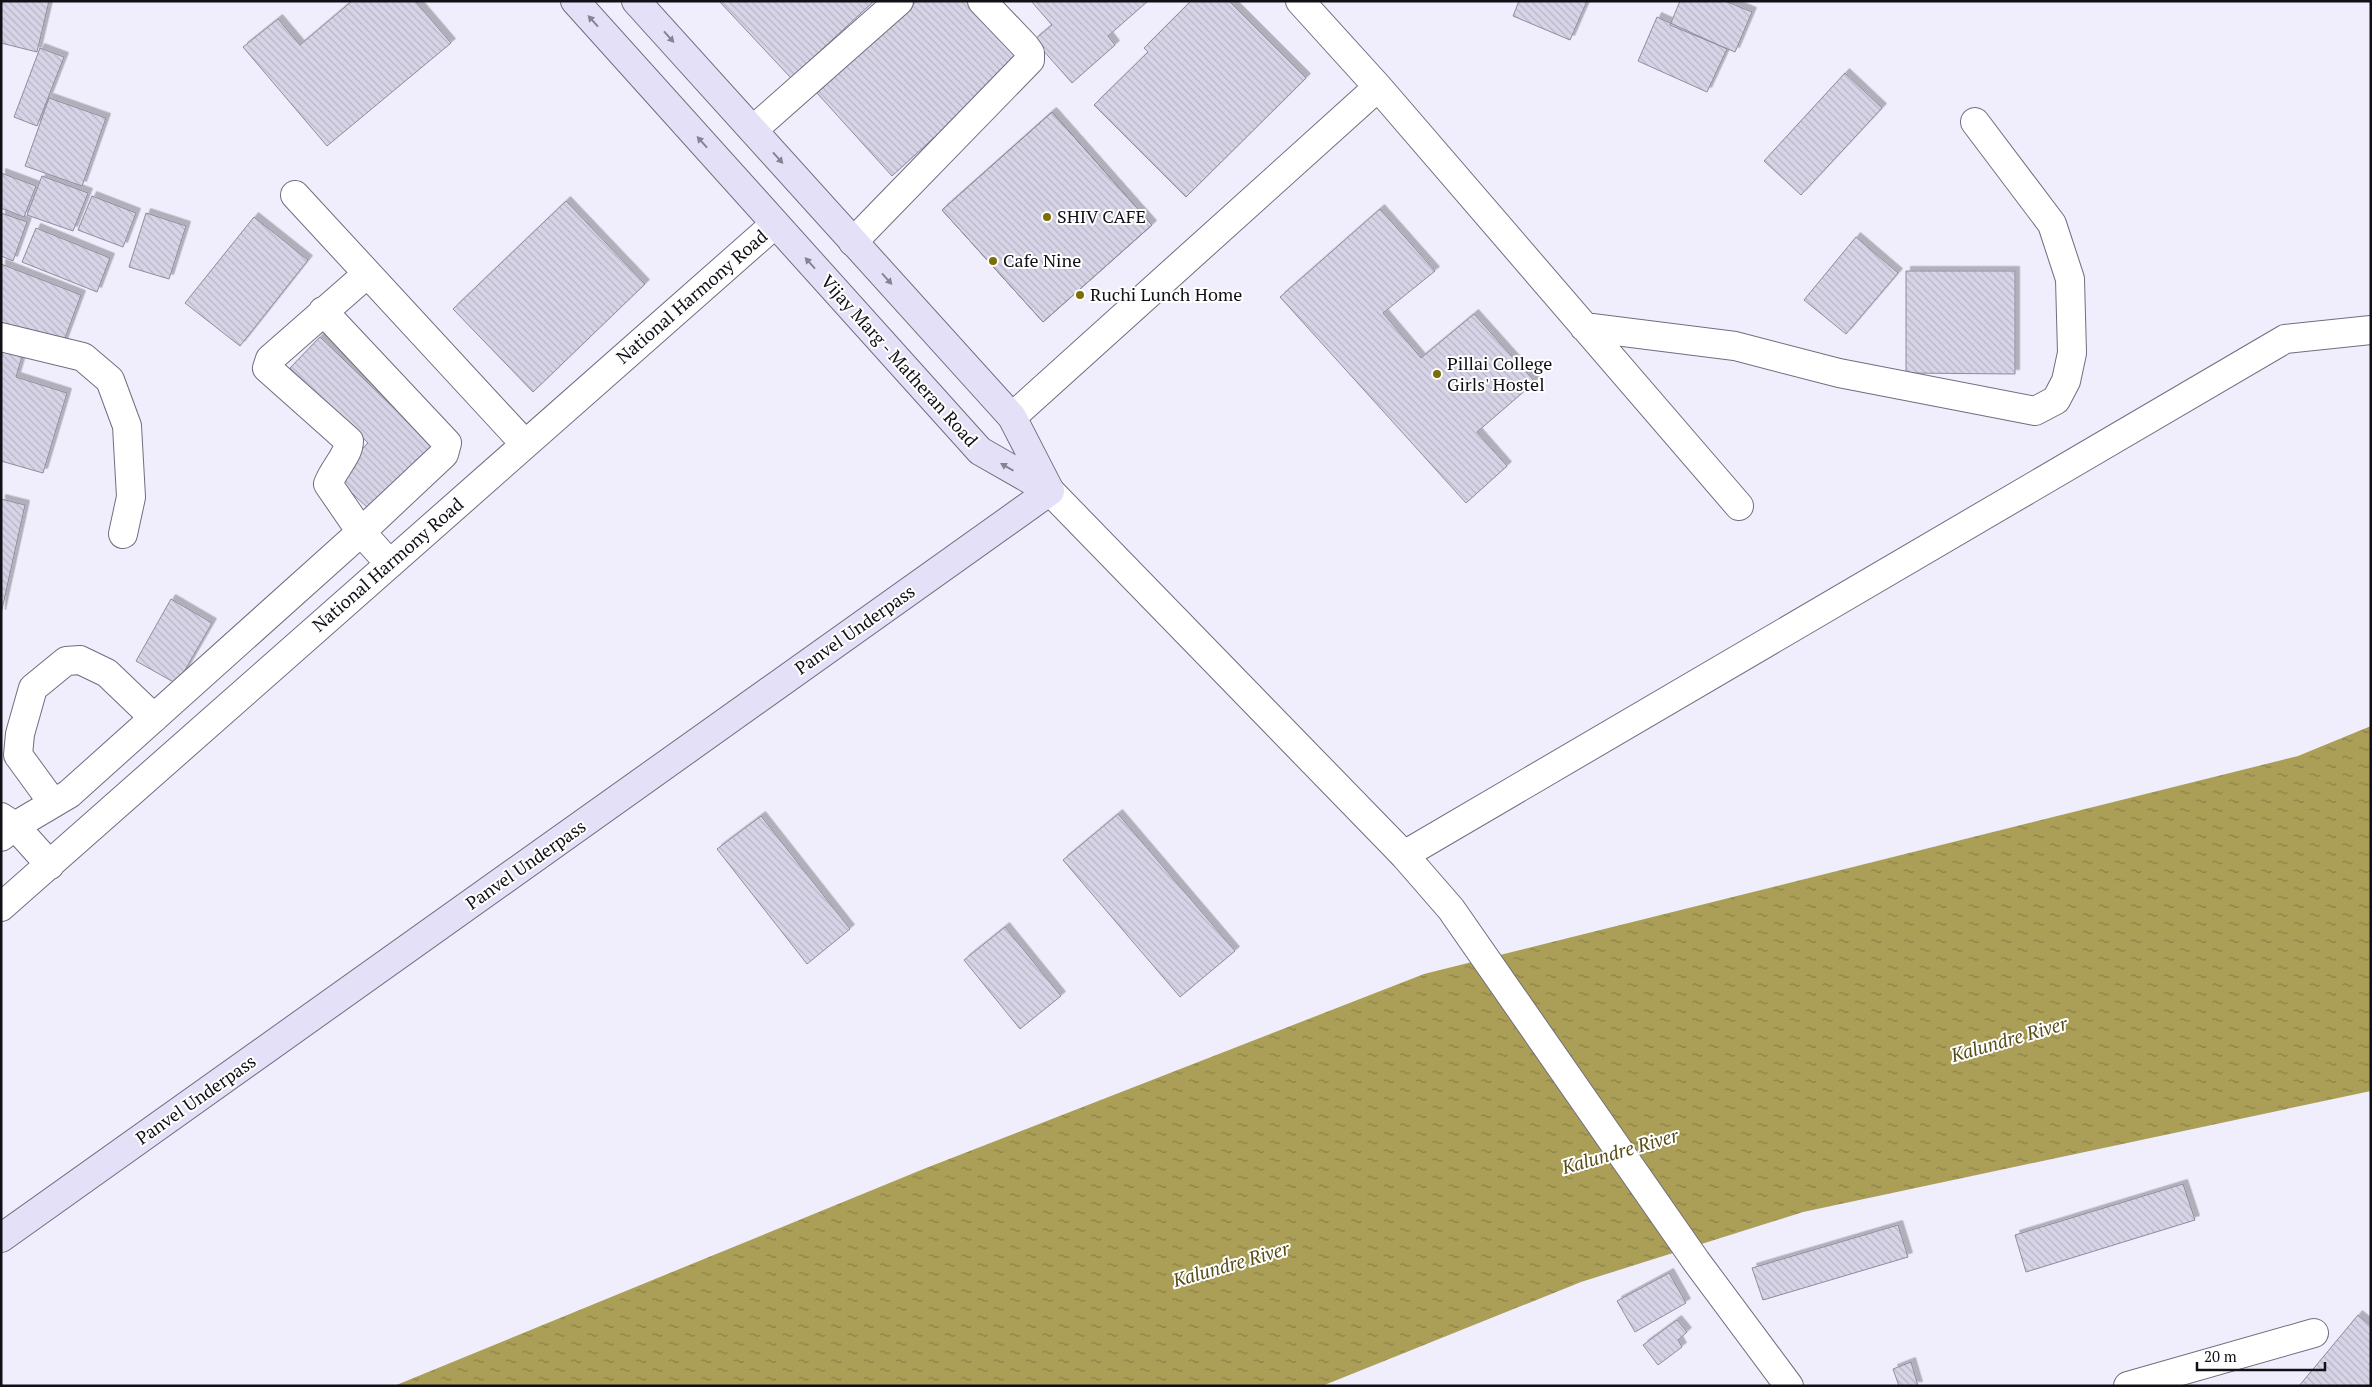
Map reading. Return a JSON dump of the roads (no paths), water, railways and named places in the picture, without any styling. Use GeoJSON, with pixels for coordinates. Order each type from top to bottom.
{"type":"FeatureCollection","features":[{"type":"Feature","properties":{"kind":"main road","name":"Vijay Marg - Matheran Road"},"geometry":{"type":"LineString","coordinates":[[575,1],[980,451],[1050,491]]}},
{"type":"Feature","properties":{"kind":"main road"},"geometry":{"type":"LineString","coordinates":[[636,1],[1012,417],[1050,491]]}},
{"type":"Feature","properties":{"kind":"main road","name":"Panvel Underpass"},"geometry":{"type":"LineString","coordinates":[[1,1238],[1050,491]]}},
{"type":"Feature","properties":{"kind":"street"},"geometry":{"type":"LineString","coordinates":[[752,130],[899,1]]}},
{"type":"Feature","properties":{"kind":"street"},"geometry":{"type":"LineString","coordinates":[[853,242],[1030,60],[1030,53],[1025,46],[982,1]]}},
{"type":"Feature","properties":{"kind":"street"},"geometry":{"type":"LineString","coordinates":[[1300,1],[1378,87],[1739,506]]}},
{"type":"Feature","properties":{"kind":"street"},"geometry":{"type":"LineString","coordinates":[[1012,417],[1378,87]]}},
{"type":"Feature","properties":{"kind":"street"},"geometry":{"type":"LineString","coordinates":[[1584,327],[1735,346],[1840,373],[2035,411],[2056,400],[2066,381],[2072,353],[2070,279],[2052,224],[1975,122]]}},
{"type":"Feature","properties":{"kind":"street"},"geometry":{"type":"LineString","coordinates":[[295,195],[525,444]]}},
{"type":"Feature","properties":{"kind":"street","name":"National Harmony Road"},"geometry":{"type":"LineString","coordinates":[[1,907],[775,224]]}},
{"type":"Feature","properties":{"kind":"street"},"geometry":{"type":"LineString","coordinates":[[367,274],[270,359],[267,368],[349,441],[349,450],[333,470],[328,484],[361,532],[390,564]]}},
{"type":"Feature","properties":{"kind":"street"},"geometry":{"type":"LineString","coordinates":[[50,864],[6,827],[69,794],[361,532],[444,454],[447,443],[323,311]]}},
{"type":"Feature","properties":{"kind":"street"},"geometry":{"type":"LineString","coordinates":[[1404,855],[2285,339],[2371,330]]}},
{"type":"Feature","properties":{"kind":"street"},"geometry":{"type":"LineString","coordinates":[[1,336],[83,357],[110,380],[127,426],[131,497],[123,534]]}},
{"type":"Feature","properties":{"kind":"street"},"geometry":{"type":"LineString","coordinates":[[1050,491],[1404,855],[1451,909],[1696,1261],[1789,1386]]}},
{"type":"Feature","properties":{"kind":"street"},"geometry":{"type":"LineString","coordinates":[[53,803],[18,755],[20,734],[33,688],[66,661],[80,660],[107,673],[154,718]]}},
{"type":"Feature","properties":{"kind":"street"},"geometry":{"type":"LineString","coordinates":[[2128,1386],[2314,1333]]}},
{"type":"Feature","properties":{"kind":"water","name":"Kalundre River"},"geometry":{"type":"Polygon","coordinates":[[[2371,726],[2371,1091],[1803,1212],[1581,1282],[1322,1386],[394,1386],[926,1168],[1424,974],[2298,756],[2371,726]]]}},
{"type":"Feature","properties":{"kind":"place","name":"SHIV CAFE"},"geometry":{"type":"Point","coordinates":[1047,217]}},
{"type":"Feature","properties":{"kind":"place","name":"Cafe Nine"},"geometry":{"type":"Point","coordinates":[993,261]}},
{"type":"Feature","properties":{"kind":"place","name":"Ruchi Lunch Home"},"geometry":{"type":"Point","coordinates":[1080,295]}},
{"type":"Feature","properties":{"kind":"place","name":"Pillai College Girls' Hostel"},"geometry":{"type":"Point","coordinates":[1437,374]}}]}
